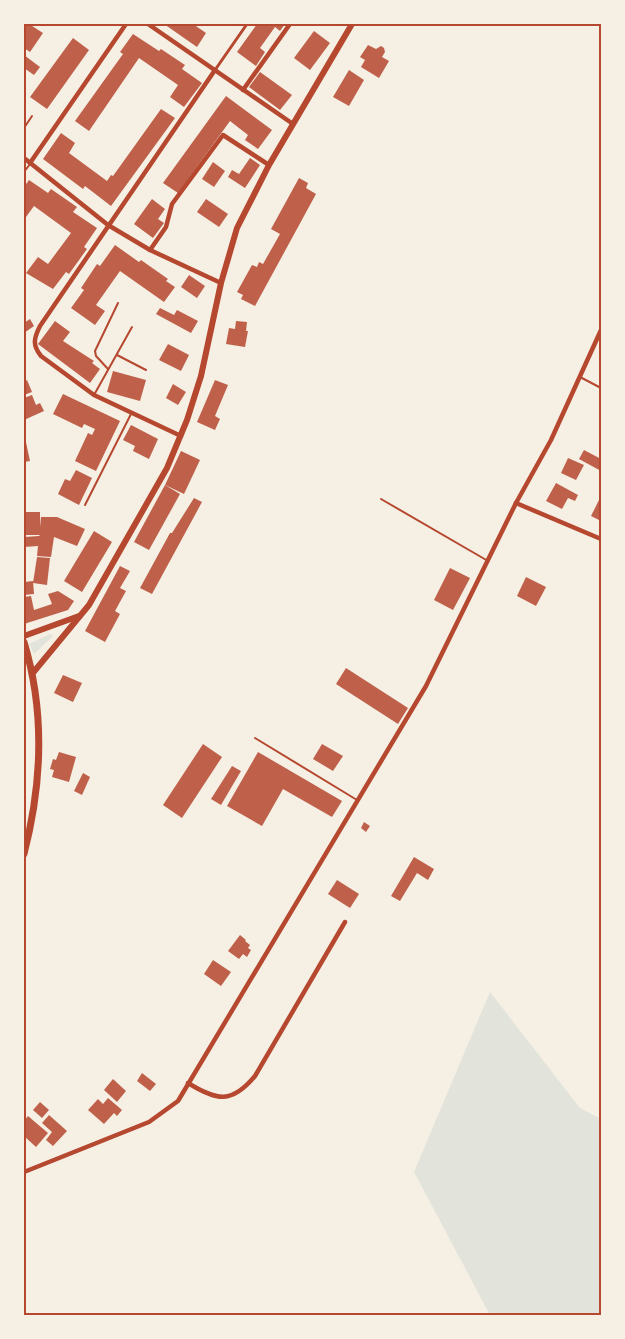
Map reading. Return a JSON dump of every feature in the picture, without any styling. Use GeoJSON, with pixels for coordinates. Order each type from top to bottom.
{"type":"FeatureCollection","features":[{"type":"Feature","properties":{"kind":"main road"},"geometry":{"type":"LineString","coordinates":[[32,674],[80,616],[104,581],[167,468],[181,436],[201,376],[221,283],[237,228],[292,124],[352,24]]}},
{"type":"Feature","properties":{"kind":"main road"},"geometry":{"type":"LineString","coordinates":[[24,636],[80,616]]}},
{"type":"Feature","properties":{"kind":"main road"},"geometry":{"type":"LineString","coordinates":[[24,642],[26,661],[32,674],[39,725],[39,758],[31,827],[24,854]]}},
{"type":"Feature","properties":{"kind":"street"},"geometry":{"type":"LineString","coordinates":[[30,164],[126,24]]}},
{"type":"Feature","properties":{"kind":"street"},"geometry":{"type":"LineString","coordinates":[[148,24],[292,124]]}},
{"type":"Feature","properties":{"kind":"street"},"geometry":{"type":"LineString","coordinates":[[181,436],[94,395],[41,356],[36,349],[34,338],[40,326],[108,225],[247,24]]}},
{"type":"Feature","properties":{"kind":"street"},"geometry":{"type":"LineString","coordinates":[[244,90],[290,24]]}},
{"type":"Feature","properties":{"kind":"street"},"geometry":{"type":"LineString","coordinates":[[150,250],[166,227],[172,204],[223,135],[269,165]]}},
{"type":"Feature","properties":{"kind":"street"},"geometry":{"type":"LineString","coordinates":[[24,158],[108,225],[150,250],[221,283]]}},
{"type":"Feature","properties":{"kind":"street"},"geometry":{"type":"LineString","coordinates":[[24,1172],[148,1122],[178,1101],[426,686],[516,503],[551,440],[601,330]]}},
{"type":"Feature","properties":{"kind":"street"},"geometry":{"type":"LineString","coordinates":[[516,503],[601,539]]}},
{"type":"Feature","properties":{"kind":"street"},"geometry":{"type":"LineString","coordinates":[[188,1083],[213,1096],[226,1098],[246,1086],[255,1076],[345,922]]}},
{"type":"Feature","properties":{"kind":"lane"},"geometry":{"type":"LineString","coordinates":[[24,128],[32,116]]}},
{"type":"Feature","properties":{"kind":"lane"},"geometry":{"type":"LineString","coordinates":[[24,172],[30,164]]}},
{"type":"Feature","properties":{"kind":"lane"},"geometry":{"type":"LineString","coordinates":[[108,370],[96,356],[95,350],[118,303]]}},
{"type":"Feature","properties":{"kind":"lane"},"geometry":{"type":"LineString","coordinates":[[94,395],[132,327]]}},
{"type":"Feature","properties":{"kind":"lane"},"geometry":{"type":"LineString","coordinates":[[117,355],[146,370]]}},
{"type":"Feature","properties":{"kind":"lane"},"geometry":{"type":"LineString","coordinates":[[580,376],[601,388]]}},
{"type":"Feature","properties":{"kind":"lane"},"geometry":{"type":"LineString","coordinates":[[85,505],[131,414]]}},
{"type":"Feature","properties":{"kind":"lane"},"geometry":{"type":"LineString","coordinates":[[381,499],[488,561]]}},
{"type":"Feature","properties":{"kind":"lane"},"geometry":{"type":"LineString","coordinates":[[255,738],[357,800]]}},
{"type":"Feature","properties":{"kind":"shaded area"},"geometry":{"type":"Polygon","coordinates":[[[50,634],[53,636],[34,654],[29,644],[50,634]]]}},
{"type":"Feature","properties":{"kind":"shaded area"},"geometry":{"type":"Polygon","coordinates":[[[490,992],[580,1108],[601,1119],[601,1315],[490,1315],[414,1172],[490,992]]]}},
{"type":"Feature","properties":{"kind":"building"},"geometry":{"type":"Polygon","coordinates":[[[24,24],[29,24],[43,33],[30,52],[24,48],[24,24]]]}},
{"type":"Feature","properties":{"kind":"building"},"geometry":{"type":"Polygon","coordinates":[[[164,24],[193,24],[206,33],[197,47],[164,24]]]}},
{"type":"Feature","properties":{"kind":"building"},"geometry":{"type":"Polygon","coordinates":[[[257,24],[285,24],[280,31],[275,27],[260,48],[265,52],[256,66],[237,52],[257,24]]]}},
{"type":"Feature","properties":{"kind":"building"},"geometry":{"type":"Polygon","coordinates":[[[314,31],[330,43],[310,70],[294,58],[314,31]]]}},
{"type":"Feature","properties":{"kind":"building"},"geometry":{"type":"Polygon","coordinates":[[[133,34],[185,65],[182,69],[202,83],[184,107],[170,97],[178,85],[139,58],[89,131],[75,121],[123,54],[120,52],[133,34]]]}},
{"type":"Feature","properties":{"kind":"building"},"geometry":{"type":"Polygon","coordinates":[[[73,38],[89,50],[47,109],[30,97],[73,38]]]}},
{"type":"Feature","properties":{"kind":"building"},"geometry":{"type":"Polygon","coordinates":[[[368,45],[376,49],[381,46],[384,48],[385,52],[382,57],[389,61],[379,78],[361,67],[365,60],[360,57],[368,45]]]}},
{"type":"Feature","properties":{"kind":"building"},"geometry":{"type":"Polygon","coordinates":[[[24,55],[40,67],[34,75],[24,68],[24,55]]]}},
{"type":"Feature","properties":{"kind":"building"},"geometry":{"type":"Polygon","coordinates":[[[349,70],[364,80],[349,106],[333,97],[349,70]]]}},
{"type":"Feature","properties":{"kind":"building"},"geometry":{"type":"Polygon","coordinates":[[[260,72],[292,95],[280,110],[249,87],[260,72]]]}},
{"type":"Feature","properties":{"kind":"building"},"geometry":{"type":"Polygon","coordinates":[[[226,96],[272,130],[258,149],[245,140],[248,135],[230,121],[178,193],[163,183],[226,96]]]}},
{"type":"Feature","properties":{"kind":"building"},"geometry":{"type":"Polygon","coordinates":[[[161,109],[175,118],[111,206],[85,186],[83,189],[43,159],[61,133],[75,143],[69,153],[107,181],[111,175],[113,176],[161,109]]]}},
{"type":"Feature","properties":{"kind":"building"},"geometry":{"type":"Polygon","coordinates":[[[250,158],[260,165],[245,188],[228,177],[232,170],[239,174],[250,158]]]}},
{"type":"Feature","properties":{"kind":"building"},"geometry":{"type":"Polygon","coordinates":[[[213,162],[225,171],[214,187],[202,179],[213,162]]]}},
{"type":"Feature","properties":{"kind":"building"},"geometry":{"type":"Polygon","coordinates":[[[299,178],[308,183],[306,188],[316,194],[255,306],[241,299],[243,295],[237,292],[252,265],[257,267],[259,262],[263,264],[280,234],[271,229],[299,178]]]}},
{"type":"Feature","properties":{"kind":"building"},"geometry":{"type":"Polygon","coordinates":[[[29,180],[48,193],[51,189],[77,207],[73,212],[97,228],[84,247],[87,249],[69,274],[66,272],[53,289],[26,273],[38,257],[48,264],[71,233],[34,206],[26,217],[24,216],[24,187],[29,180]]]}},
{"type":"Feature","properties":{"kind":"building"},"geometry":{"type":"Polygon","coordinates":[[[152,199],[165,209],[158,219],[164,223],[153,238],[134,224],[152,199]]]}},
{"type":"Feature","properties":{"kind":"building"},"geometry":{"type":"Polygon","coordinates":[[[206,199],[228,214],[219,227],[197,212],[206,199]]]}},
{"type":"Feature","properties":{"kind":"building"},"geometry":{"type":"Polygon","coordinates":[[[115,245],[139,262],[141,260],[168,279],[166,281],[175,287],[164,302],[120,271],[96,305],[105,311],[95,325],[71,308],[84,290],[81,288],[97,264],[100,266],[115,245]]]}},
{"type":"Feature","properties":{"kind":"building"},"geometry":{"type":"Polygon","coordinates":[[[189,275],[205,286],[197,298],[181,287],[189,275]]]}},
{"type":"Feature","properties":{"kind":"building"},"geometry":{"type":"Polygon","coordinates":[[[160,308],[174,315],[177,310],[198,321],[191,333],[156,314],[160,308]]]}},
{"type":"Feature","properties":{"kind":"building"},"geometry":{"type":"Polygon","coordinates":[[[30,319],[34,326],[24,333],[24,323],[30,319]]]}},
{"type":"Feature","properties":{"kind":"building"},"geometry":{"type":"Polygon","coordinates":[[[55,321],[70,332],[63,341],[94,361],[92,363],[100,369],[90,383],[38,344],[55,321]]]}},
{"type":"Feature","properties":{"kind":"building"},"geometry":{"type":"Polygon","coordinates":[[[236,321],[247,322],[246,331],[248,331],[245,347],[226,344],[229,328],[235,329],[236,321]]]}},
{"type":"Feature","properties":{"kind":"building"},"geometry":{"type":"Polygon","coordinates":[[[168,344],[189,355],[181,371],[159,360],[168,344]]]}},
{"type":"Feature","properties":{"kind":"building"},"geometry":{"type":"Polygon","coordinates":[[[113,371],[146,380],[140,401],[107,392],[113,371]]]}},
{"type":"Feature","properties":{"kind":"building"},"geometry":{"type":"Polygon","coordinates":[[[27,380],[32,392],[24,395],[24,382],[27,380]]]}},
{"type":"Feature","properties":{"kind":"building"},"geometry":{"type":"Polygon","coordinates":[[[215,380],[228,385],[215,416],[220,419],[215,430],[197,422],[215,380]]]}},
{"type":"Feature","properties":{"kind":"building"},"geometry":{"type":"Polygon","coordinates":[[[173,384],[186,392],[178,405],[166,398],[173,384]]]}},
{"type":"Feature","properties":{"kind":"building"},"geometry":{"type":"Polygon","coordinates":[[[63,394],[120,421],[96,471],[75,461],[88,433],[92,435],[95,429],[84,424],[82,428],[53,414],[63,394]]]}},
{"type":"Feature","properties":{"kind":"building"},"geometry":{"type":"Polygon","coordinates":[[[32,395],[36,405],[40,403],[44,411],[24,420],[24,398],[32,395]]]}},
{"type":"Feature","properties":{"kind":"building"},"geometry":{"type":"Polygon","coordinates":[[[131,425],[158,439],[149,459],[133,451],[135,446],[123,440],[131,425]]]}},
{"type":"Feature","properties":{"kind":"building"},"geometry":{"type":"Polygon","coordinates":[[[24,433],[30,461],[24,462],[24,433]]]}},
{"type":"Feature","properties":{"kind":"building"},"geometry":{"type":"Polygon","coordinates":[[[584,450],[601,459],[601,471],[579,459],[584,450]]]}},
{"type":"Feature","properties":{"kind":"building"},"geometry":{"type":"Polygon","coordinates":[[[181,451],[200,460],[184,494],[165,485],[181,451]]]}},
{"type":"Feature","properties":{"kind":"building"},"geometry":{"type":"Polygon","coordinates":[[[568,458],[584,465],[576,480],[561,473],[568,458]]]}},
{"type":"Feature","properties":{"kind":"building"},"geometry":{"type":"Polygon","coordinates":[[[76,470],[92,478],[79,505],[58,494],[65,479],[70,481],[76,470]]]}},
{"type":"Feature","properties":{"kind":"building"},"geometry":{"type":"Polygon","coordinates":[[[556,483],[578,495],[575,501],[568,498],[562,509],[546,501],[556,483]]]}},
{"type":"Feature","properties":{"kind":"building"},"geometry":{"type":"Polygon","coordinates":[[[165,485],[180,494],[149,550],[134,542],[165,485]]]}},
{"type":"Feature","properties":{"kind":"building"},"geometry":{"type":"Polygon","coordinates":[[[194,498],[202,502],[152,594],[140,588],[170,533],[172,533],[194,498]]]}},
{"type":"Feature","properties":{"kind":"building"},"geometry":{"type":"Polygon","coordinates":[[[599,500],[601,501],[601,521],[591,516],[599,500]]]}},
{"type":"Feature","properties":{"kind":"building"},"geometry":{"type":"Polygon","coordinates":[[[25,512],[40,512],[40,527],[41,517],[57,517],[85,529],[77,546],[54,537],[51,557],[37,556],[38,546],[24,547],[24,537],[40,535],[25,535],[25,512]]]}},
{"type":"Feature","properties":{"kind":"building"},"geometry":{"type":"Polygon","coordinates":[[[94,531],[112,542],[82,592],[64,581],[94,531]]]}},
{"type":"Feature","properties":{"kind":"building"},"geometry":{"type":"Polygon","coordinates":[[[37,557],[50,558],[47,585],[33,583],[37,557]]]}},
{"type":"Feature","properties":{"kind":"building"},"geometry":{"type":"Polygon","coordinates":[[[120,566],[130,571],[120,588],[126,591],[115,611],[120,614],[105,642],[85,631],[120,566]]]}},
{"type":"Feature","properties":{"kind":"building"},"geometry":{"type":"Polygon","coordinates":[[[450,568],[470,578],[453,610],[434,600],[450,568]]]}},
{"type":"Feature","properties":{"kind":"building"},"geometry":{"type":"Polygon","coordinates":[[[526,577],[546,587],[536,606],[517,596],[526,577]]]}},
{"type":"Feature","properties":{"kind":"building"},"geometry":{"type":"Polygon","coordinates":[[[33,581],[34,594],[24,595],[24,582],[33,581]]]}},
{"type":"Feature","properties":{"kind":"building"},"geometry":{"type":"Polygon","coordinates":[[[58,591],[74,601],[68,610],[24,624],[24,597],[31,596],[34,610],[52,604],[48,594],[58,591]]]}},
{"type":"Feature","properties":{"kind":"building"},"geometry":{"type":"Polygon","coordinates":[[[346,668],[408,708],[398,724],[336,684],[346,668]]]}},
{"type":"Feature","properties":{"kind":"building"},"geometry":{"type":"Polygon","coordinates":[[[63,675],[82,683],[73,702],[54,693],[63,675]]]}},
{"type":"Feature","properties":{"kind":"building"},"geometry":{"type":"Polygon","coordinates":[[[203,744],[222,757],[182,818],[163,805],[203,744]]]}},
{"type":"Feature","properties":{"kind":"building"},"geometry":{"type":"Polygon","coordinates":[[[322,744],[343,756],[333,771],[313,759],[322,744]]]}},
{"type":"Feature","properties":{"kind":"building"},"geometry":{"type":"Polygon","coordinates":[[[59,752],[76,757],[69,782],[52,777],[54,770],[50,769],[53,759],[56,760],[59,752]]]}},
{"type":"Feature","properties":{"kind":"building"},"geometry":{"type":"Polygon","coordinates":[[[258,752],[342,801],[332,817],[283,789],[262,826],[227,806],[258,752]]]}},
{"type":"Feature","properties":{"kind":"building"},"geometry":{"type":"Polygon","coordinates":[[[232,766],[241,771],[221,805],[211,799],[232,766]]]}},
{"type":"Feature","properties":{"kind":"building"},"geometry":{"type":"Polygon","coordinates":[[[83,773],[90,777],[82,795],[74,791],[83,773]]]}},
{"type":"Feature","properties":{"kind":"building"},"geometry":{"type":"Polygon","coordinates":[[[364,822],[370,826],[366,832],[361,828],[364,822]]]}},
{"type":"Feature","properties":{"kind":"building"},"geometry":{"type":"Polygon","coordinates":[[[414,857],[434,869],[428,880],[417,873],[400,901],[391,896],[414,857]]]}},
{"type":"Feature","properties":{"kind":"building"},"geometry":{"type":"Polygon","coordinates":[[[337,880],[359,894],[350,908],[328,894],[337,880]]]}},
{"type":"Feature","properties":{"kind":"building"},"geometry":{"type":"Polygon","coordinates":[[[240,935],[250,945],[248,948],[251,950],[247,957],[243,954],[239,959],[228,951],[240,935]]]}},
{"type":"Feature","properties":{"kind":"building"},"geometry":{"type":"Polygon","coordinates":[[[213,960],[231,972],[221,986],[204,974],[213,960]]]}},
{"type":"Feature","properties":{"kind":"building"},"geometry":{"type":"Polygon","coordinates":[[[142,1073],[156,1084],[150,1091],[137,1081],[142,1073]]]}},
{"type":"Feature","properties":{"kind":"building"},"geometry":{"type":"Polygon","coordinates":[[[113,1079],[126,1091],[117,1102],[104,1090],[113,1079]]]}},
{"type":"Feature","properties":{"kind":"building"},"geometry":{"type":"Polygon","coordinates":[[[108,1098],[122,1110],[117,1116],[114,1113],[104,1124],[88,1110],[98,1099],[103,1104],[108,1098]]]}},
{"type":"Feature","properties":{"kind":"building"},"geometry":{"type":"Polygon","coordinates":[[[40,1102],[49,1110],[42,1118],[33,1110],[40,1102]]]}},
{"type":"Feature","properties":{"kind":"building"},"geometry":{"type":"Polygon","coordinates":[[[49,1115],[67,1131],[53,1146],[46,1140],[52,1132],[42,1123],[49,1115]]]}},
{"type":"Feature","properties":{"kind":"building"},"geometry":{"type":"Polygon","coordinates":[[[28,1116],[48,1133],[36,1147],[24,1136],[24,1121],[28,1116]]]}}]}
